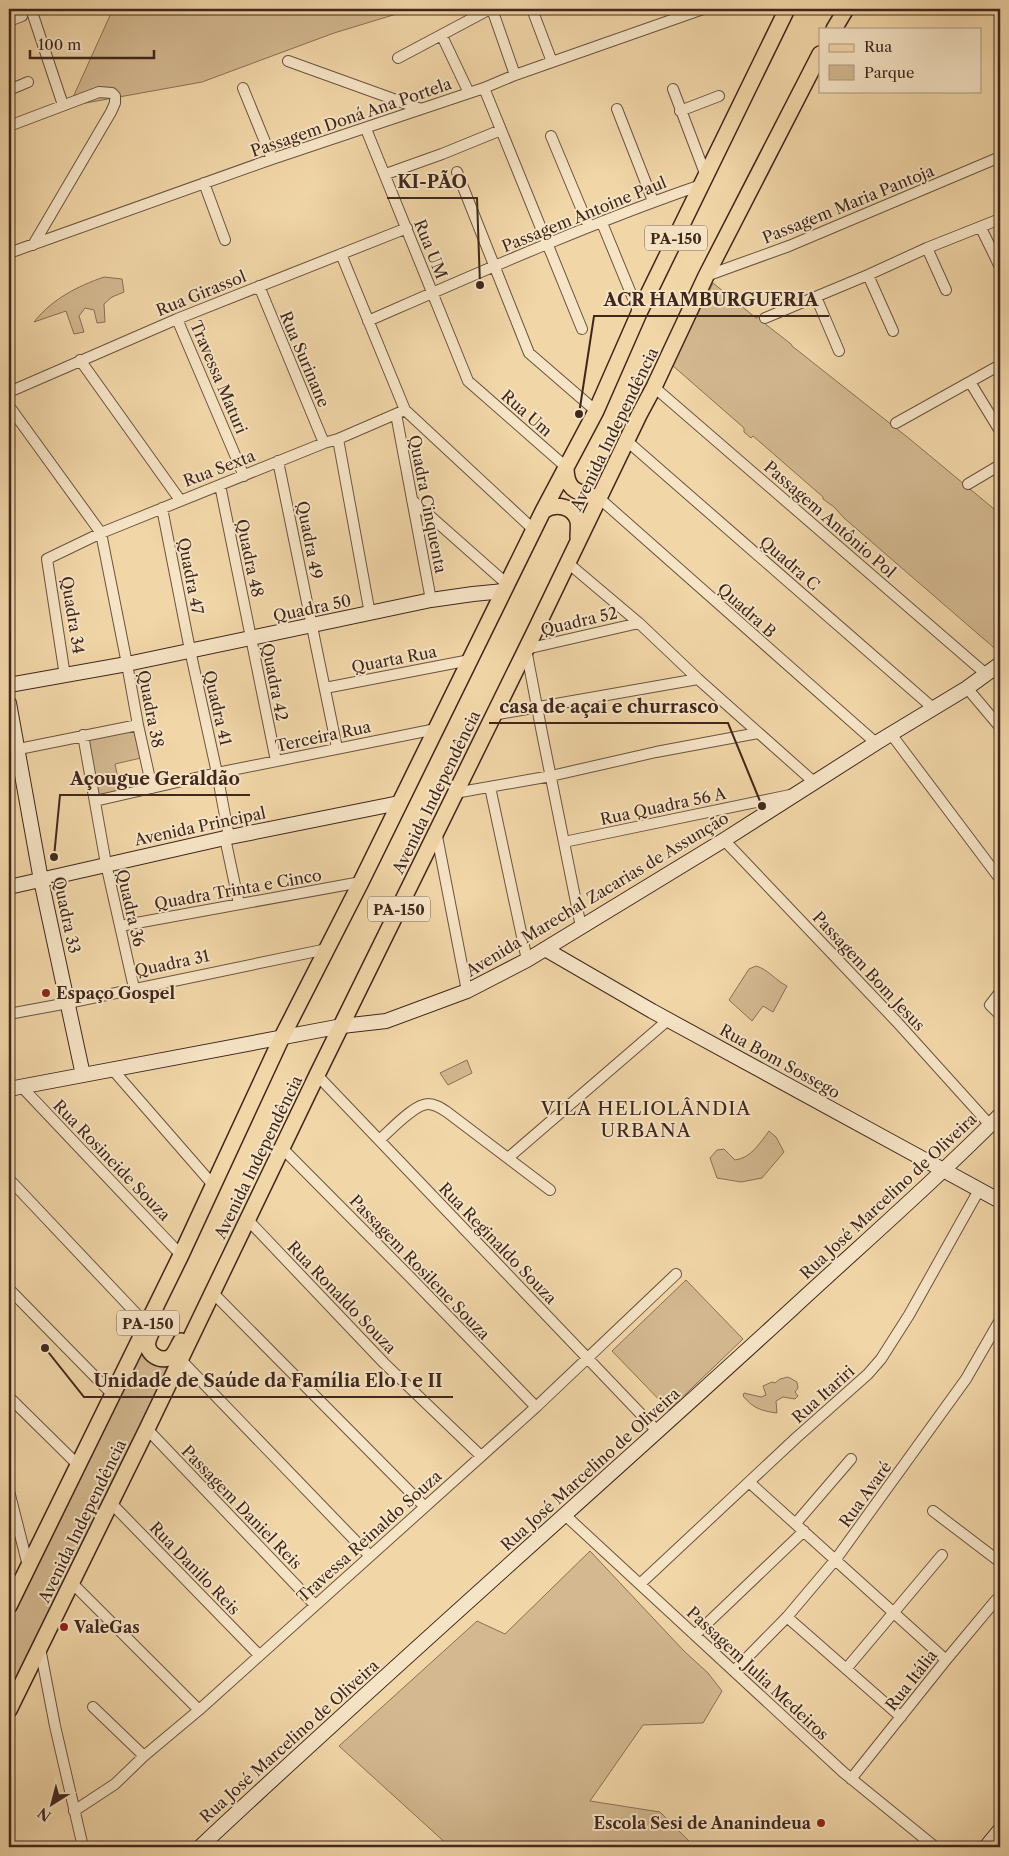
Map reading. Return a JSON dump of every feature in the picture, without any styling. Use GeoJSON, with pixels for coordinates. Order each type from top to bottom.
{"type":"FeatureCollection","features":[{"type":"Feature","properties":{"kind":"main road","name":"Avenida Independência"},"geometry":{"type":"LineString","coordinates":[[9,1606],[181,1255],[282,1037],[361,882],[543,510],[596,411],[639,313],[787,9]]}},
{"type":"Feature","properties":{"kind":"main road"},"geometry":{"type":"LineString","coordinates":[[835,28],[845,9]]}},
{"type":"Feature","properties":{"kind":"main road","name":"Avenida Independência"},"geometry":{"type":"LineString","coordinates":[[9,1710],[436,830],[568,564],[706,276],[819,56]]}},
{"type":"Feature","properties":{"kind":"main road"},"geometry":{"type":"LineString","coordinates":[[566,467],[567,480],[574,490],[580,494],[599,498]]}},
{"type":"Feature","properties":{"kind":"main road"},"geometry":{"type":"LineString","coordinates":[[543,510],[558,506],[572,512],[579,524],[578,542]]}},
{"type":"Feature","properties":{"kind":"main road"},"geometry":{"type":"LineString","coordinates":[[192,1231],[187,1255],[148,1341],[150,1353],[160,1359],[167,1359],[174,1354],[222,1259],[236,1243]]}},
{"type":"Feature","properties":{"kind":"street"},"geometry":{"type":"LineString","coordinates":[[31,9],[63,105]]}},
{"type":"Feature","properties":{"kind":"street"},"geometry":{"type":"LineString","coordinates":[[398,58],[491,9],[515,75]]}},
{"type":"Feature","properties":{"kind":"street"},"geometry":{"type":"LineString","coordinates":[[532,9],[552,62]]}},
{"type":"Feature","properties":{"kind":"street","name":"Passagem Doná Ana Portela"},"geometry":{"type":"LineString","coordinates":[[9,253],[272,159],[484,88],[515,75],[703,9]]}},
{"type":"Feature","properties":{"kind":"street"},"geometry":{"type":"LineString","coordinates":[[9,21],[22,16]]}},
{"type":"Feature","properties":{"kind":"street"},"geometry":{"type":"LineString","coordinates":[[442,36],[469,93]]}},
{"type":"Feature","properties":{"kind":"street"},"geometry":{"type":"LineString","coordinates":[[288,61],[421,109]]}},
{"type":"Feature","properties":{"kind":"street"},"geometry":{"type":"LineString","coordinates":[[9,90],[28,82]]}},
{"type":"Feature","properties":{"kind":"street"},"geometry":{"type":"LineString","coordinates":[[243,88],[272,159]]}},
{"type":"Feature","properties":{"kind":"street"},"geometry":{"type":"LineString","coordinates":[[484,88],[582,329]]}},
{"type":"Feature","properties":{"kind":"street"},"geometry":{"type":"LineString","coordinates":[[673,89],[704,180]]}},
{"type":"Feature","properties":{"kind":"street"},"geometry":{"type":"LineString","coordinates":[[9,126],[99,92],[112,93],[115,96],[115,103],[111,112],[33,245]]}},
{"type":"Feature","properties":{"kind":"street"},"geometry":{"type":"LineString","coordinates":[[680,111],[719,96]]}},
{"type":"Feature","properties":{"kind":"street"},"geometry":{"type":"LineString","coordinates":[[617,109],[654,201]]}},
{"type":"Feature","properties":{"kind":"street","name":"Rua UM"},"geometry":{"type":"LineString","coordinates":[[366,129],[386,174],[468,381]]}},
{"type":"Feature","properties":{"kind":"street"},"geometry":{"type":"LineString","coordinates":[[386,174],[501,130]]}},
{"type":"Feature","properties":{"kind":"street"},"geometry":{"type":"LineString","coordinates":[[551,136],[589,227]]}},
{"type":"Feature","properties":{"kind":"street","name":"Passagem Maria Pantoja"},"geometry":{"type":"LineString","coordinates":[[706,276],[788,246],[1000,157]]}},
{"type":"Feature","properties":{"kind":"street"},"geometry":{"type":"LineString","coordinates":[[457,172],[529,353],[596,411]]}},
{"type":"Feature","properties":{"kind":"street","name":"Passagem Antoine Paul"},"geometry":{"type":"LineString","coordinates":[[368,321],[547,243],[602,223],[704,180]]}},
{"type":"Feature","properties":{"kind":"street"},"geometry":{"type":"LineString","coordinates":[[204,183],[225,240]]}},
{"type":"Feature","properties":{"kind":"street"},"geometry":{"type":"LineString","coordinates":[[765,318],[927,248],[1000,219]]}},
{"type":"Feature","properties":{"kind":"street"},"geometry":{"type":"LineString","coordinates":[[602,223],[639,313]]}},
{"type":"Feature","properties":{"kind":"street","name":"Rua Girassol"},"geometry":{"type":"LineString","coordinates":[[9,392],[177,318],[406,228]]}},
{"type":"Feature","properties":{"kind":"street"},"geometry":{"type":"LineString","coordinates":[[981,228],[1000,267]]}},
{"type":"Feature","properties":{"kind":"street"},"geometry":{"type":"LineString","coordinates":[[927,248],[946,290]]}},
{"type":"Feature","properties":{"kind":"street"},"geometry":{"type":"LineString","coordinates":[[341,254],[368,321],[400,412],[534,530]]}},
{"type":"Feature","properties":{"kind":"street"},"geometry":{"type":"LineString","coordinates":[[868,275],[893,331]]}},
{"type":"Feature","properties":{"kind":"street","name":"Rua Surinane"},"geometry":{"type":"LineString","coordinates":[[259,286],[324,443]]}},
{"type":"Feature","properties":{"kind":"street"},"geometry":{"type":"LineString","coordinates":[[816,297],[839,351]]}},
{"type":"Feature","properties":{"kind":"street","name":"Travessa Maturi"},"geometry":{"type":"LineString","coordinates":[[177,318],[244,476]]}},
{"type":"Feature","properties":{"kind":"street"},"geometry":{"type":"LineString","coordinates":[[80,360],[180,500]]}},
{"type":"Feature","properties":{"kind":"street"},"geometry":{"type":"LineString","coordinates":[[896,423],[1000,365]]}},
{"type":"Feature","properties":{"kind":"street","name":"Rua Um"},"geometry":{"type":"LineString","coordinates":[[468,381],[566,467]]}},
{"type":"Feature","properties":{"kind":"street"},"geometry":{"type":"LineString","coordinates":[[970,382],[1000,431]]}},
{"type":"Feature","properties":{"kind":"street","name":"Passagem Antônio Pol"},"geometry":{"type":"LineString","coordinates":[[654,387],[986,674]]}},
{"type":"Feature","properties":{"kind":"street"},"geometry":{"type":"LineString","coordinates":[[9,406],[101,533]]}},
{"type":"Feature","properties":{"kind":"street","name":"Rua Sexta"},"geometry":{"type":"LineString","coordinates":[[47,559],[101,533],[180,500],[338,439],[400,412]]}},
{"type":"Feature","properties":{"kind":"street","name":"Quadra Cinquenta"},"geometry":{"type":"LineString","coordinates":[[400,412],[412,500],[431,600]]}},
{"type":"Feature","properties":{"kind":"street"},"geometry":{"type":"LineString","coordinates":[[338,439],[370,614]]}},
{"type":"Feature","properties":{"kind":"street","name":"Quadra C"},"geometry":{"type":"LineString","coordinates":[[627,441],[933,708]]}},
{"type":"Feature","properties":{"kind":"street","name":"Quadra 49"},"geometry":{"type":"LineString","coordinates":[[278,461],[337,748]]}},
{"type":"Feature","properties":{"kind":"street"},"geometry":{"type":"LineString","coordinates":[[968,484],[1000,465]]}},
{"type":"Feature","properties":{"kind":"street","name":"Quadra 48"},"geometry":{"type":"LineString","coordinates":[[220,485],[251,638]]}},
{"type":"Feature","properties":{"kind":"street","name":"Quadra B"},"geometry":{"type":"LineString","coordinates":[[599,498],[876,744]]}},
{"type":"Feature","properties":{"kind":"street"},"geometry":{"type":"LineString","coordinates":[[412,500],[506,588]]}},
{"type":"Feature","properties":{"kind":"street","name":"Quadra 47"},"geometry":{"type":"LineString","coordinates":[[162,508],[190,650]]}},
{"type":"Feature","properties":{"kind":"street","name":"Quadra 38"},"geometry":{"type":"LineString","coordinates":[[101,533],[152,788]]}},
{"type":"Feature","properties":{"kind":"street","name":"Quadra 34"},"geometry":{"type":"LineString","coordinates":[[47,559],[65,676]]}},
{"type":"Feature","properties":{"kind":"street"},"geometry":{"type":"LineString","coordinates":[[568,564],[639,623],[698,679],[814,783]]}},
{"type":"Feature","properties":{"kind":"street","name":"Quadra 50"},"geometry":{"type":"LineString","coordinates":[[9,685],[127,664],[431,600],[506,588]]}},
{"type":"Feature","properties":{"kind":"street","name":"Quadra 52"},"geometry":{"type":"LineString","coordinates":[[526,649],[639,623]]}},
{"type":"Feature","properties":{"kind":"street","name":"Quadra 42"},"geometry":{"type":"LineString","coordinates":[[251,638],[276,761]]}},
{"type":"Feature","properties":{"kind":"street"},"geometry":{"type":"LineString","coordinates":[[526,649],[581,927]]}},
{"type":"Feature","properties":{"kind":"street","name":"Quadra 41"},"geometry":{"type":"LineString","coordinates":[[190,650],[217,773],[227,838]]}},
{"type":"Feature","properties":{"kind":"street","name":"Quarta Rua"},"geometry":{"type":"LineString","coordinates":[[324,688],[470,660]]}},
{"type":"Feature","properties":{"kind":"street","name":"Avenida Marechal Zacarias de Assunção"},"geometry":{"type":"LineString","coordinates":[[15,1088],[342,1026],[386,1021],[467,992],[527,960],[724,840],[967,688],[1000,664]]}},
{"type":"Feature","properties":{"kind":"street"},"geometry":{"type":"LineString","coordinates":[[493,715],[698,679]]}},
{"type":"Feature","properties":{"kind":"street"},"geometry":{"type":"LineString","coordinates":[[967,688],[1000,727]]}},
{"type":"Feature","properties":{"kind":"street"},"geometry":{"type":"LineString","coordinates":[[9,703],[13,750],[138,725]]}},
{"type":"Feature","properties":{"kind":"street","name":"Terceira Rua"},"geometry":{"type":"LineString","coordinates":[[217,773],[436,729]]}},
{"type":"Feature","properties":{"kind":"street"},"geometry":{"type":"LineString","coordinates":[[455,793],[551,776],[656,752],[758,733]]}},
{"type":"Feature","properties":{"kind":"street"},"geometry":{"type":"LineString","coordinates":[[891,734],[1000,879]]}},
{"type":"Feature","properties":{"kind":"street","name":"Quadra 36"},"geometry":{"type":"LineString","coordinates":[[83,735],[106,864],[134,988]]}},
{"type":"Feature","properties":{"kind":"street","name":"Quadra 33"},"geometry":{"type":"LineString","coordinates":[[13,750],[68,1003]]}},
{"type":"Feature","properties":{"kind":"street"},"geometry":{"type":"LineString","coordinates":[[94,801],[217,773]]}},
{"type":"Feature","properties":{"kind":"street"},"geometry":{"type":"LineString","coordinates":[[490,787],[527,960]]}},
{"type":"Feature","properties":{"kind":"street","name":"Rua Quadra 56 A"},"geometry":{"type":"LineString","coordinates":[[564,842],[798,793]]}},
{"type":"Feature","properties":{"kind":"street","name":"Avenida Principal"},"geometry":{"type":"LineString","coordinates":[[9,887],[106,864],[399,803]]}},
{"type":"Feature","properties":{"kind":"street"},"geometry":{"type":"LineString","coordinates":[[436,830],[467,992]]}},
{"type":"Feature","properties":{"kind":"street"},"geometry":{"type":"LineString","coordinates":[[227,838],[239,904]]}},
{"type":"Feature","properties":{"kind":"street","name":"Passagem Bom Jesus"},"geometry":{"type":"LineString","coordinates":[[724,840],[897,1022],[995,1120]]}},
{"type":"Feature","properties":{"kind":"street","name":"Quadra Trinta e Cinco"},"geometry":{"type":"LineString","coordinates":[[120,926],[361,882]]}},
{"type":"Feature","properties":{"kind":"street","name":"Quadra 31"},"geometry":{"type":"LineString","coordinates":[[9,1014],[327,949]]}},
{"type":"Feature","properties":{"kind":"street","name":"Rua Bom Sossego"},"geometry":{"type":"LineString","coordinates":[[545,949],[668,1020],[1000,1201]]}},
{"type":"Feature","properties":{"kind":"street"},"geometry":{"type":"LineString","coordinates":[[1000,992],[990,1004],[1000,1014]]}},
{"type":"Feature","properties":{"kind":"street"},"geometry":{"type":"LineString","coordinates":[[68,1003],[83,1076]]}},
{"type":"Feature","properties":{"kind":"street"},"geometry":{"type":"LineString","coordinates":[[508,1158],[668,1020]]}},
{"type":"Feature","properties":{"kind":"street"},"geometry":{"type":"LineString","coordinates":[[113,1070],[214,1186]]}},
{"type":"Feature","properties":{"kind":"street","name":"Rua Reginaldo Souza"},"geometry":{"type":"LineString","coordinates":[[317,1074],[658,1432]]}},
{"type":"Feature","properties":{"kind":"street","name":"Rua Rosineide Souza"},"geometry":{"type":"LineString","coordinates":[[15,1088],[181,1255]]}},
{"type":"Feature","properties":{"kind":"street"},"geometry":{"type":"LineString","coordinates":[[379,1140],[416,1108],[429,1104],[447,1112],[550,1190]]}},
{"type":"Feature","properties":{"kind":"street","name":"Rua José Marcelino de Oliveira"},"geometry":{"type":"LineString","coordinates":[[200,1847],[297,1756],[658,1432],[995,1120]]}},
{"type":"Feature","properties":{"kind":"street","name":"Passagem Rosilene Souza"},"geometry":{"type":"LineString","coordinates":[[282,1148],[536,1407]]}},
{"type":"Feature","properties":{"kind":"street"},"geometry":{"type":"LineString","coordinates":[[9,1179],[147,1325]]}},
{"type":"Feature","properties":{"kind":"street","name":"Rua Itariri"},"geometry":{"type":"LineString","coordinates":[[640,1584],[868,1374],[881,1359],[909,1315],[979,1190]]}},
{"type":"Feature","properties":{"kind":"street","name":"Rua Ronaldo Souza"},"geometry":{"type":"LineString","coordinates":[[247,1219],[384,1363],[480,1456]]}},
{"type":"Feature","properties":{"kind":"street","name":"Travessa Reinaldo Souza"},"geometry":{"type":"LineString","coordinates":[[74,1812],[115,1784],[144,1756],[198,1710],[536,1407],[676,1274]]}},
{"type":"Feature","properties":{"kind":"street"},"geometry":{"type":"LineString","coordinates":[[9,1289],[113,1395]]}},
{"type":"Feature","properties":{"kind":"street"},"geometry":{"type":"LineString","coordinates":[[213,1293],[425,1507]]}},
{"type":"Feature","properties":{"kind":"street","name":"Rua Avaré"},"geometry":{"type":"LineString","coordinates":[[734,1671],[787,1617],[836,1559],[966,1379],[1000,1320]]}},
{"type":"Feature","properties":{"kind":"street"},"geometry":{"type":"LineString","coordinates":[[180,1359],[370,1556]]}},
{"type":"Feature","properties":{"kind":"street"},"geometry":{"type":"LineString","coordinates":[[9,1397],[77,1464]]}},
{"type":"Feature","properties":{"kind":"street","name":"Passagem Daniel Reis"},"geometry":{"type":"LineString","coordinates":[[147,1429],[315,1605]]}},
{"type":"Feature","properties":{"kind":"street"},"geometry":{"type":"LineString","coordinates":[[796,1523],[851,1459]]}},
{"type":"Feature","properties":{"kind":"street"},"geometry":{"type":"LineString","coordinates":[[750,1482],[946,1660]]}},
{"type":"Feature","properties":{"kind":"street"},"geometry":{"type":"LineString","coordinates":[[9,1492],[28,1566]]}},
{"type":"Feature","properties":{"kind":"street","name":"Rua Danilo Reis"},"geometry":{"type":"LineString","coordinates":[[110,1502],[259,1655]]}},
{"type":"Feature","properties":{"kind":"street"},"geometry":{"type":"LineString","coordinates":[[933,1511],[1000,1562]]}},
{"type":"Feature","properties":{"kind":"street","name":"Passagem Julia Medeiros"},"geometry":{"type":"LineString","coordinates":[[566,1515],[852,1779],[935,1847]]}},
{"type":"Feature","properties":{"kind":"street"},"geometry":{"type":"LineString","coordinates":[[695,1635],[804,1531]]}},
{"type":"Feature","properties":{"kind":"street"},"geometry":{"type":"LineString","coordinates":[[846,1669],[942,1555]]}},
{"type":"Feature","properties":{"kind":"street"},"geometry":{"type":"LineString","coordinates":[[71,1582],[198,1710]]}},
{"type":"Feature","properties":{"kind":"street","name":"Rua Itália"},"geometry":{"type":"LineString","coordinates":[[852,1779],[996,1600]]}},
{"type":"Feature","properties":{"kind":"street"},"geometry":{"type":"LineString","coordinates":[[787,1617],[901,1717]]}},
{"type":"Feature","properties":{"kind":"street"},"geometry":{"type":"LineString","coordinates":[[40,1648],[55,1726],[83,1847]]}},
{"type":"Feature","properties":{"kind":"street"},"geometry":{"type":"LineString","coordinates":[[93,1707],[144,1756]]}},
{"type":"Feature","properties":{"kind":"street"},"geometry":{"type":"LineString","coordinates":[[986,1847],[999,1837]]}},
{"type":"Feature","properties":{"kind":"green space"},"geometry":{"type":"Polygon","coordinates":[[[113,9],[413,9],[334,33],[202,82],[69,106],[113,9]]]}},
{"type":"Feature","properties":{"kind":"green space"},"geometry":{"type":"Polygon","coordinates":[[[104,277],[122,279],[124,292],[112,297],[104,304],[105,322],[97,323],[94,310],[85,308],[79,316],[84,332],[74,334],[66,311],[34,322],[66,294],[104,277]]]}},
{"type":"Feature","properties":{"kind":"green space"},"geometry":{"type":"Polygon","coordinates":[[[713,283],[756,318],[763,315],[764,323],[911,440],[1000,514],[1000,653],[844,518],[823,497],[753,436],[751,438],[744,432],[744,428],[672,365],[713,283]]]}},
{"type":"Feature","properties":{"kind":"green space"},"geometry":{"type":"Polygon","coordinates":[[[134,731],[141,758],[115,764],[121,793],[98,798],[85,739],[134,731]]]}},
{"type":"Feature","properties":{"kind":"green space"},"geometry":{"type":"Polygon","coordinates":[[[756,966],[787,986],[773,1012],[763,1006],[752,1021],[729,1000],[749,969],[756,966]]]}},
{"type":"Feature","properties":{"kind":"green space"},"geometry":{"type":"Polygon","coordinates":[[[467,1060],[472,1073],[448,1085],[440,1073],[467,1060]]]}},
{"type":"Feature","properties":{"kind":"green space"},"geometry":{"type":"Polygon","coordinates":[[[769,1131],[776,1137],[784,1152],[762,1178],[741,1182],[717,1178],[710,1158],[717,1150],[724,1149],[735,1160],[741,1159],[755,1149],[769,1131]]]}},
{"type":"Feature","properties":{"kind":"green space"},"geometry":{"type":"Polygon","coordinates":[[[686,1280],[743,1339],[669,1410],[612,1351],[686,1280]]]}},
{"type":"Feature","properties":{"kind":"green space"},"geometry":{"type":"Polygon","coordinates":[[[142,1350],[167,1366],[173,1366],[9,1702],[9,1623],[142,1350]]]}},
{"type":"Feature","properties":{"kind":"green space"},"geometry":{"type":"Polygon","coordinates":[[[788,1377],[797,1382],[798,1388],[795,1392],[798,1396],[795,1399],[783,1397],[776,1401],[777,1413],[758,1408],[743,1396],[744,1393],[761,1397],[766,1395],[763,1386],[788,1377]]]}},
{"type":"Feature","properties":{"kind":"green space"},"geometry":{"type":"Polygon","coordinates":[[[590,1551],[684,1651],[708,1673],[722,1691],[703,1723],[643,1725],[590,1801],[660,1812],[695,1847],[450,1847],[339,1746],[477,1621],[505,1634],[590,1551]]]}},
{"type":"Feature","properties":{"kind":"place","name":"KI-PÃO"},"geometry":{"type":"Point","coordinates":[480,285]}},
{"type":"Feature","properties":{"kind":"place","name":"ACR HAMBURGUERIA"},"geometry":{"type":"Point","coordinates":[579,414]}},
{"type":"Feature","properties":{"kind":"place","name":"casa de açai e churrasco"},"geometry":{"type":"Point","coordinates":[762,806]}},
{"type":"Feature","properties":{"kind":"place","name":"Açougue Geraldão"},"geometry":{"type":"Point","coordinates":[54,857]}},
{"type":"Feature","properties":{"kind":"place","name":"Espaço Gospel"},"geometry":{"type":"Point","coordinates":[46,993]}},
{"type":"Feature","properties":{"kind":"place","name":"Unidade de Saúde da Família Elo I e II"},"geometry":{"type":"Point","coordinates":[45,1348]}},
{"type":"Feature","properties":{"kind":"place","name":"ValeGas"},"geometry":{"type":"Point","coordinates":[64,1627]}},
{"type":"Feature","properties":{"kind":"place","name":"Escola Sesi de Ananindeua"},"geometry":{"type":"Point","coordinates":[821,1823]}},
{"type":"Feature","properties":{"kind":"district","name":"VILA HELIOLÂNDIA URBANA"},"geometry":{"type":"Point","coordinates":[646,1119]}}]}
